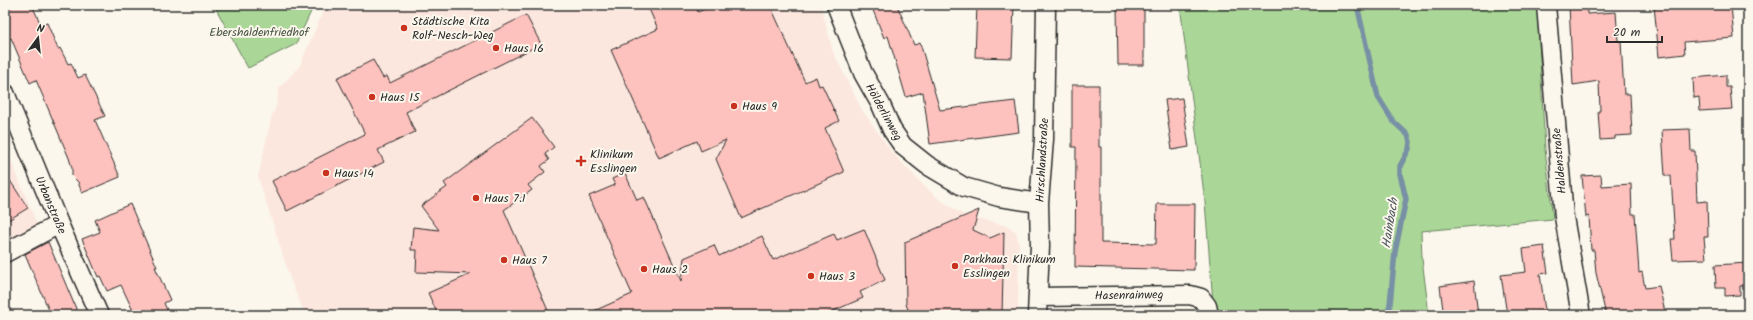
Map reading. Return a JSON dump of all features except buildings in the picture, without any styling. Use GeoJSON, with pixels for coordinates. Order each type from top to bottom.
{"type":"FeatureCollection","features":[{"type":"Feature","properties":{"kind":"street","name":"Hölderlinweg"},"geometry":{"type":"LineString","coordinates":[[836,5],[863,74],[881,105],[896,137],[911,153],[927,165],[964,187],[987,195],[1040,203]]}},
{"type":"Feature","properties":{"kind":"street","name":"Hirschlandstraße"},"geometry":{"type":"LineString","coordinates":[[1037,315],[1040,203],[1044,139],[1046,5]]}},
{"type":"Feature","properties":{"kind":"street","name":"Haldenstraße"},"geometry":{"type":"LineString","coordinates":[[1546,5],[1564,217],[1581,315]]}},
{"type":"Feature","properties":{"kind":"street","name":"Urbanstraße"},"geometry":{"type":"LineString","coordinates":[[5,93],[59,224],[99,315]]}},
{"type":"Feature","properties":{"kind":"street"},"geometry":{"type":"LineString","coordinates":[[5,253],[59,224]]}},
{"type":"Feature","properties":{"kind":"street","name":"Hasenrainweg"},"geometry":{"type":"LineString","coordinates":[[1038,297],[1190,295],[1201,298],[1207,306],[1209,315]]}},
{"type":"Feature","properties":{"kind":"shaded area","name":"Klinikum Esslingen"},"geometry":{"type":"Polygon","coordinates":[[[326,5],[821,5],[833,52],[862,110],[891,151],[923,185],[939,199],[965,216],[1008,226],[1016,232],[1019,245],[1018,315],[305,315],[291,281],[258,177],[271,119],[276,106],[279,88],[299,67],[326,5]]]}},
{"type":"Feature","properties":{"kind":"shaded area"},"geometry":{"type":"Polygon","coordinates":[[[5,146],[38,226],[5,243],[5,146]]]}},
{"type":"Feature","properties":{"kind":"green space","name":"Ebershaldenfriedhof"},"geometry":{"type":"Polygon","coordinates":[[[214,5],[314,5],[296,44],[248,68],[214,5]]]}},
{"type":"Feature","properties":{"kind":"green space"},"geometry":{"type":"Polygon","coordinates":[[[1180,5],[1537,5],[1545,149],[1553,219],[1421,231],[1422,259],[1429,315],[1214,315],[1205,202],[1180,5]]]}},
{"type":"Feature","properties":{"kind":"waterway","name":"Hainbach"},"geometry":{"type":"LineString","coordinates":[[1357,5],[1378,97],[1393,121],[1408,135],[1410,142],[1409,149],[1400,166],[1400,174],[1406,199],[1395,252],[1390,304],[1387,315]]}},
{"type":"Feature","properties":{"kind":"place","name":"Städtische Kita Rolf-Nesch-Weg"},"geometry":{"type":"Point","coordinates":[404,28]}},
{"type":"Feature","properties":{"kind":"place","name":"Haus 16"},"geometry":{"type":"Point","coordinates":[496,48]}},
{"type":"Feature","properties":{"kind":"place","name":"Haus 15"},"geometry":{"type":"Point","coordinates":[372,97]}},
{"type":"Feature","properties":{"kind":"place","name":"Haus 9"},"geometry":{"type":"Point","coordinates":[734,106]}},
{"type":"Feature","properties":{"kind":"place","name":"Klinikum Esslingen"},"geometry":{"type":"Point","coordinates":[581,161]}},
{"type":"Feature","properties":{"kind":"place","name":"Haus 14"},"geometry":{"type":"Point","coordinates":[326,173]}},
{"type":"Feature","properties":{"kind":"place","name":"Haus 7.1"},"geometry":{"type":"Point","coordinates":[476,198]}},
{"type":"Feature","properties":{"kind":"place","name":"Haus 7"},"geometry":{"type":"Point","coordinates":[504,260]}},
{"type":"Feature","properties":{"kind":"place","name":"Parkhaus Klinikum Esslingen"},"geometry":{"type":"Point","coordinates":[955,266]}},
{"type":"Feature","properties":{"kind":"place","name":"Haus 2"},"geometry":{"type":"Point","coordinates":[644,269]}},
{"type":"Feature","properties":{"kind":"place","name":"Haus 3"},"geometry":{"type":"Point","coordinates":[811,276]}}]}
